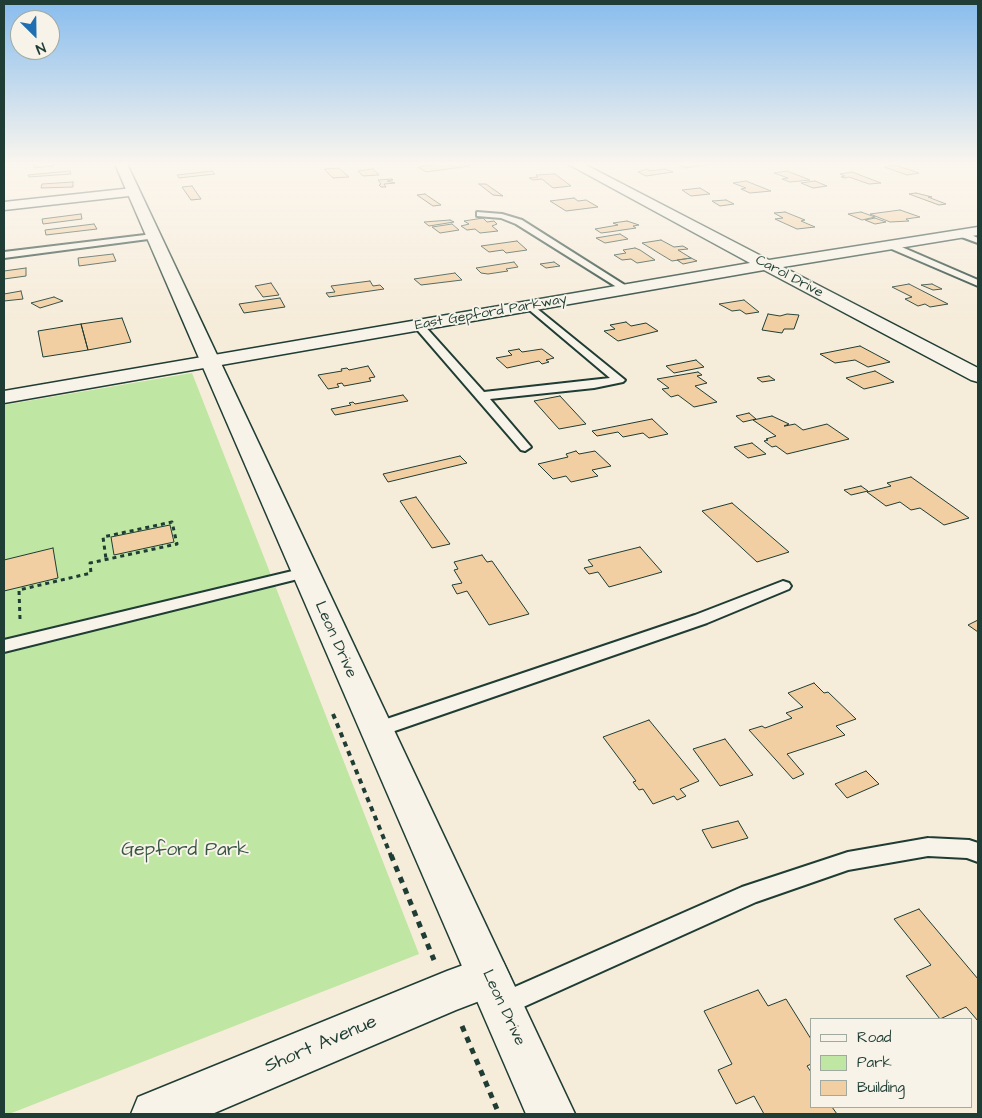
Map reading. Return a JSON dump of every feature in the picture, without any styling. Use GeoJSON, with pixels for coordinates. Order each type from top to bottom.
{"type":"FeatureCollection","features":[{"type":"Feature","properties":{"kind":"street","name":"Leon Drive"},"geometry":{"type":"LineString","coordinates":[[145,216],[376,730],[479,991],[551,1114]]}},
{"type":"Feature","properties":{"kind":"street","name":"Carol Drive"},"geometry":{"type":"LineString","coordinates":[[673,216],[978,376]]}},
{"type":"Feature","properties":{"kind":"street","name":"East Gepford Parkway"},"geometry":{"type":"LineString","coordinates":[[4,397],[766,265],[890,245],[973,235]]}},
{"type":"Feature","properties":{"kind":"street","name":"Short Avenue"},"geometry":{"type":"LineString","coordinates":[[155,1114],[479,991]]}},
{"type":"Feature","properties":{"kind":"lane"},"geometry":{"type":"LineString","coordinates":[[502,216],[519,222],[626,289]]}},
{"type":"Feature","properties":{"kind":"lane"},"geometry":{"type":"LineString","coordinates":[[4,254],[154,236]]}},
{"type":"Feature","properties":{"kind":"lane"},"geometry":{"type":"LineString","coordinates":[[890,245],[978,283]]}},
{"type":"Feature","properties":{"kind":"lane"},"geometry":{"type":"LineString","coordinates":[[481,396],[594,385],[619,380],[530,306]]}},
{"type":"Feature","properties":{"kind":"lane"},"geometry":{"type":"LineString","coordinates":[[418,325],[526,447]]}},
{"type":"Feature","properties":{"kind":"lane"},"geometry":{"type":"LineString","coordinates":[[4,646],[305,573]]}},
{"type":"Feature","properties":{"kind":"lane"},"geometry":{"type":"LineString","coordinates":[[376,730],[702,619],[783,586]]}},
{"type":"Feature","properties":{"kind":"lane"},"geometry":{"type":"LineString","coordinates":[[479,991],[848,861],[928,847],[969,849],[978,853]]}},
{"type":"Feature","properties":{"kind":"path"},"geometry":{"type":"LineString","coordinates":[[21,642],[19,590],[90,573],[90,563],[106,560],[178,544],[172,522],[103,537],[106,560]]}},
{"type":"Feature","properties":{"kind":"path"},"geometry":{"type":"LineString","coordinates":[[331,710],[479,991],[499,1114]]}},
{"type":"Feature","properties":{"kind":"green space","name":"Gepford Park"},"geometry":{"type":"Polygon","coordinates":[[[192,373],[419,954],[9,1114],[4,1114],[4,405],[192,373]]]}},
{"type":"Feature","properties":{"kind":"building"},"geometry":{"type":"Polygon","coordinates":[[[81,216],[82,219],[43,224],[42,219],[81,216]]]}},
{"type":"Feature","properties":{"kind":"building"},"geometry":{"type":"Polygon","coordinates":[[[780,216],[795,216],[805,220],[801,221],[815,227],[797,229],[775,219],[783,218],[780,216]]]}},
{"type":"Feature","properties":{"kind":"building"},"geometry":{"type":"Polygon","coordinates":[[[853,216],[875,217],[862,220],[853,216]]]}},
{"type":"Feature","properties":{"kind":"building"},"geometry":{"type":"Polygon","coordinates":[[[875,216],[920,217],[906,219],[909,221],[890,222],[875,216]]]}},
{"type":"Feature","properties":{"kind":"building"},"geometry":{"type":"Polygon","coordinates":[[[483,218],[487,222],[494,221],[497,224],[492,226],[498,231],[480,233],[475,229],[467,230],[461,226],[469,224],[464,221],[483,218]]]}},
{"type":"Feature","properties":{"kind":"building"},"geometry":{"type":"Polygon","coordinates":[[[875,218],[886,222],[875,224],[865,220],[875,218]]]}},
{"type":"Feature","properties":{"kind":"building"},"geometry":{"type":"Polygon","coordinates":[[[450,220],[454,222],[429,226],[424,222],[450,220]]]}},
{"type":"Feature","properties":{"kind":"building"},"geometry":{"type":"Polygon","coordinates":[[[627,221],[639,225],[633,226],[636,228],[601,233],[595,229],[618,225],[613,223],[627,221]]]}},
{"type":"Feature","properties":{"kind":"building"},"geometry":{"type":"Polygon","coordinates":[[[94,224],[97,229],[46,235],[45,230],[94,224]]]}},
{"type":"Feature","properties":{"kind":"building"},"geometry":{"type":"Polygon","coordinates":[[[452,224],[459,230],[440,233],[432,227],[452,224]]]}},
{"type":"Feature","properties":{"kind":"building"},"geometry":{"type":"Polygon","coordinates":[[[620,234],[628,239],[605,243],[596,238],[620,234]]]}},
{"type":"Feature","properties":{"kind":"building"},"geometry":{"type":"Polygon","coordinates":[[[661,240],[674,247],[683,246],[688,249],[678,250],[691,258],[672,261],[642,243],[661,240]]]}},
{"type":"Feature","properties":{"kind":"building"},"geometry":{"type":"Polygon","coordinates":[[[517,241],[527,250],[506,253],[503,250],[489,252],[481,246],[517,241]]]}},
{"type":"Feature","properties":{"kind":"building"},"geometry":{"type":"Polygon","coordinates":[[[635,248],[655,260],[637,263],[631,259],[622,260],[614,255],[626,253],[623,250],[635,248]]]}},
{"type":"Feature","properties":{"kind":"building"},"geometry":{"type":"Polygon","coordinates":[[[113,254],[116,261],[79,266],[78,258],[113,254]]]}},
{"type":"Feature","properties":{"kind":"building"},"geometry":{"type":"Polygon","coordinates":[[[691,258],[697,261],[683,264],[677,260],[691,258]]]}},
{"type":"Feature","properties":{"kind":"building"},"geometry":{"type":"Polygon","coordinates":[[[514,262],[518,267],[506,269],[508,271],[488,274],[481,273],[476,268],[514,262]]]}},
{"type":"Feature","properties":{"kind":"building"},"geometry":{"type":"Polygon","coordinates":[[[554,262],[560,266],[546,268],[540,264],[554,262]]]}},
{"type":"Feature","properties":{"kind":"building"},"geometry":{"type":"Polygon","coordinates":[[[26,268],[26,276],[4,279],[4,271],[26,268]]]}},
{"type":"Feature","properties":{"kind":"building"},"geometry":{"type":"Polygon","coordinates":[[[455,273],[462,280],[421,285],[414,279],[455,273]]]}},
{"type":"Feature","properties":{"kind":"building"},"geometry":{"type":"Polygon","coordinates":[[[370,281],[373,286],[380,285],[384,289],[329,297],[326,293],[335,292],[331,286],[370,281]]]}},
{"type":"Feature","properties":{"kind":"building"},"geometry":{"type":"Polygon","coordinates":[[[271,283],[279,295],[263,297],[255,286],[271,283]]]}},
{"type":"Feature","properties":{"kind":"building"},"geometry":{"type":"Polygon","coordinates":[[[909,284],[948,304],[930,307],[925,304],[918,306],[905,299],[912,297],[892,287],[909,284]]]}},
{"type":"Feature","properties":{"kind":"building"},"geometry":{"type":"Polygon","coordinates":[[[932,284],[942,289],[933,290],[921,285],[932,284]]]}},
{"type":"Feature","properties":{"kind":"building"},"geometry":{"type":"Polygon","coordinates":[[[21,291],[23,299],[4,301],[4,294],[21,291]]]}},
{"type":"Feature","properties":{"kind":"building"},"geometry":{"type":"Polygon","coordinates":[[[54,297],[63,301],[40,308],[31,303],[54,297]]]}},
{"type":"Feature","properties":{"kind":"building"},"geometry":{"type":"Polygon","coordinates":[[[280,298],[285,307],[244,313],[239,304],[280,298]]]}},
{"type":"Feature","properties":{"kind":"building"},"geometry":{"type":"Polygon","coordinates":[[[744,300],[759,312],[746,314],[740,310],[732,311],[719,304],[744,300]]]}},
{"type":"Feature","properties":{"kind":"building"},"geometry":{"type":"Polygon","coordinates":[[[768,314],[780,316],[787,314],[799,315],[794,329],[784,329],[782,333],[762,330],[768,314]]]}},
{"type":"Feature","properties":{"kind":"building"},"geometry":{"type":"Polygon","coordinates":[[[122,318],[131,342],[88,350],[81,324],[122,318]]]}},
{"type":"Feature","properties":{"kind":"building"},"geometry":{"type":"Polygon","coordinates":[[[626,322],[631,326],[646,323],[658,331],[618,341],[604,331],[615,329],[610,325],[626,322]]]}},
{"type":"Feature","properties":{"kind":"building"},"geometry":{"type":"Polygon","coordinates":[[[81,324],[88,350],[43,357],[38,331],[81,324]]]}},
{"type":"Feature","properties":{"kind":"building"},"geometry":{"type":"Polygon","coordinates":[[[860,346],[890,362],[868,367],[855,360],[835,363],[820,354],[860,346]]]}},
{"type":"Feature","properties":{"kind":"building"},"geometry":{"type":"Polygon","coordinates":[[[519,349],[522,352],[542,349],[554,358],[546,360],[549,362],[542,364],[539,361],[507,368],[496,358],[512,355],[508,351],[519,349]]]}},
{"type":"Feature","properties":{"kind":"building"},"geometry":{"type":"Polygon","coordinates":[[[696,360],[704,367],[674,373],[666,366],[696,360]]]}},
{"type":"Feature","properties":{"kind":"building"},"geometry":{"type":"Polygon","coordinates":[[[368,366],[375,377],[369,378],[371,381],[344,386],[342,383],[337,384],[339,387],[328,389],[318,375],[342,371],[341,369],[347,368],[349,370],[368,366]]]}},
{"type":"Feature","properties":{"kind":"building"},"geometry":{"type":"Polygon","coordinates":[[[875,371],[894,382],[864,389],[846,378],[875,371]]]}},
{"type":"Feature","properties":{"kind":"building"},"geometry":{"type":"Polygon","coordinates":[[[698,372],[702,375],[697,376],[707,383],[695,386],[717,402],[694,407],[678,395],[671,397],[662,389],[669,388],[657,379],[698,372]]]}},
{"type":"Feature","properties":{"kind":"building"},"geometry":{"type":"Polygon","coordinates":[[[769,376],[775,380],[762,382],[757,378],[769,376]]]}},
{"type":"Feature","properties":{"kind":"building"},"geometry":{"type":"Polygon","coordinates":[[[403,395],[408,401],[335,415],[331,409],[351,405],[349,403],[353,402],[355,404],[403,395]]]}},
{"type":"Feature","properties":{"kind":"building"},"geometry":{"type":"Polygon","coordinates":[[[560,396],[586,424],[559,429],[534,401],[560,396]]]}},
{"type":"Feature","properties":{"kind":"building"},"geometry":{"type":"Polygon","coordinates":[[[749,413],[756,419],[743,422],[736,416],[749,413]]]}},
{"type":"Feature","properties":{"kind":"building"},"geometry":{"type":"Polygon","coordinates":[[[772,416],[789,424],[784,426],[795,424],[803,430],[827,424],[849,439],[787,454],[776,446],[772,447],[764,441],[776,436],[753,420],[772,416]]]}},
{"type":"Feature","properties":{"kind":"building"},"geometry":{"type":"Polygon","coordinates":[[[652,419],[668,434],[649,438],[643,433],[623,437],[618,432],[597,436],[592,431],[652,419]]]}},
{"type":"Feature","properties":{"kind":"building"},"geometry":{"type":"Polygon","coordinates":[[[752,443],[766,454],[748,458],[734,447],[752,443]]]}},
{"type":"Feature","properties":{"kind":"building"},"geometry":{"type":"Polygon","coordinates":[[[576,451],[579,454],[595,451],[611,466],[592,470],[598,476],[571,482],[566,476],[553,479],[538,464],[568,457],[566,454],[576,451]]]}},
{"type":"Feature","properties":{"kind":"building"},"geometry":{"type":"Polygon","coordinates":[[[460,456],[467,463],[388,482],[383,474],[460,456]]]}},
{"type":"Feature","properties":{"kind":"building"},"geometry":{"type":"Polygon","coordinates":[[[911,477],[969,518],[944,525],[920,508],[911,510],[900,502],[886,506],[867,492],[891,486],[887,483],[911,477]]]}},
{"type":"Feature","properties":{"kind":"building"},"geometry":{"type":"Polygon","coordinates":[[[861,486],[868,491],[851,495],[844,490],[861,486]]]}},
{"type":"Feature","properties":{"kind":"building"},"geometry":{"type":"Polygon","coordinates":[[[416,497],[450,544],[432,548],[400,501],[416,497]]]}},
{"type":"Feature","properties":{"kind":"building"},"geometry":{"type":"Polygon","coordinates":[[[732,503],[789,552],[757,562],[702,511],[732,503]]]}},
{"type":"Feature","properties":{"kind":"building"},"geometry":{"type":"Polygon","coordinates":[[[170,525],[174,542],[114,555],[111,537],[170,525]]]}},
{"type":"Feature","properties":{"kind":"building"},"geometry":{"type":"Polygon","coordinates":[[[640,547],[662,572],[609,587],[598,572],[589,574],[584,568],[593,566],[588,560],[640,547]]]}},
{"type":"Feature","properties":{"kind":"building"},"geometry":{"type":"Polygon","coordinates":[[[53,548],[58,578],[4,591],[4,560],[53,548]]]}},
{"type":"Feature","properties":{"kind":"building"},"geometry":{"type":"Polygon","coordinates":[[[482,555],[487,562],[492,561],[529,614],[489,625],[467,591],[457,594],[452,585],[462,583],[454,570],[458,569],[454,562],[482,555]]]}},
{"type":"Feature","properties":{"kind":"building"},"geometry":{"type":"Polygon","coordinates":[[[978,620],[978,632],[968,625],[978,620]]]}},
{"type":"Feature","properties":{"kind":"building"},"geometry":{"type":"Polygon","coordinates":[[[814,683],[824,693],[828,692],[856,719],[836,726],[845,735],[787,754],[804,774],[793,779],[749,730],[762,726],[765,728],[792,718],[786,713],[803,707],[788,693],[814,683]]]}},
{"type":"Feature","properties":{"kind":"building"},"geometry":{"type":"Polygon","coordinates":[[[649,720],[699,781],[680,789],[686,796],[677,800],[674,796],[653,804],[643,789],[639,790],[633,782],[636,781],[603,737],[649,720]]]}},
{"type":"Feature","properties":{"kind":"building"},"geometry":{"type":"Polygon","coordinates":[[[725,739],[753,775],[720,786],[693,749],[725,739]]]}},
{"type":"Feature","properties":{"kind":"building"},"geometry":{"type":"Polygon","coordinates":[[[866,771],[879,784],[847,798],[835,784],[866,771]]]}},
{"type":"Feature","properties":{"kind":"building"},"geometry":{"type":"Polygon","coordinates":[[[738,821],[748,838],[712,848],[702,830],[738,821]]]}},
{"type":"Feature","properties":{"kind":"building"},"geometry":{"type":"Polygon","coordinates":[[[919,909],[978,979],[978,1021],[966,1007],[939,1018],[906,976],[931,965],[894,919],[919,909]]]}},
{"type":"Feature","properties":{"kind":"building"},"geometry":{"type":"Polygon","coordinates":[[[758,990],[768,1006],[786,999],[810,1037],[810,1064],[807,1066],[810,1070],[810,1108],[833,1108],[837,1114],[764,1114],[754,1096],[736,1104],[718,1070],[732,1064],[704,1011],[758,990]]]}}]}
